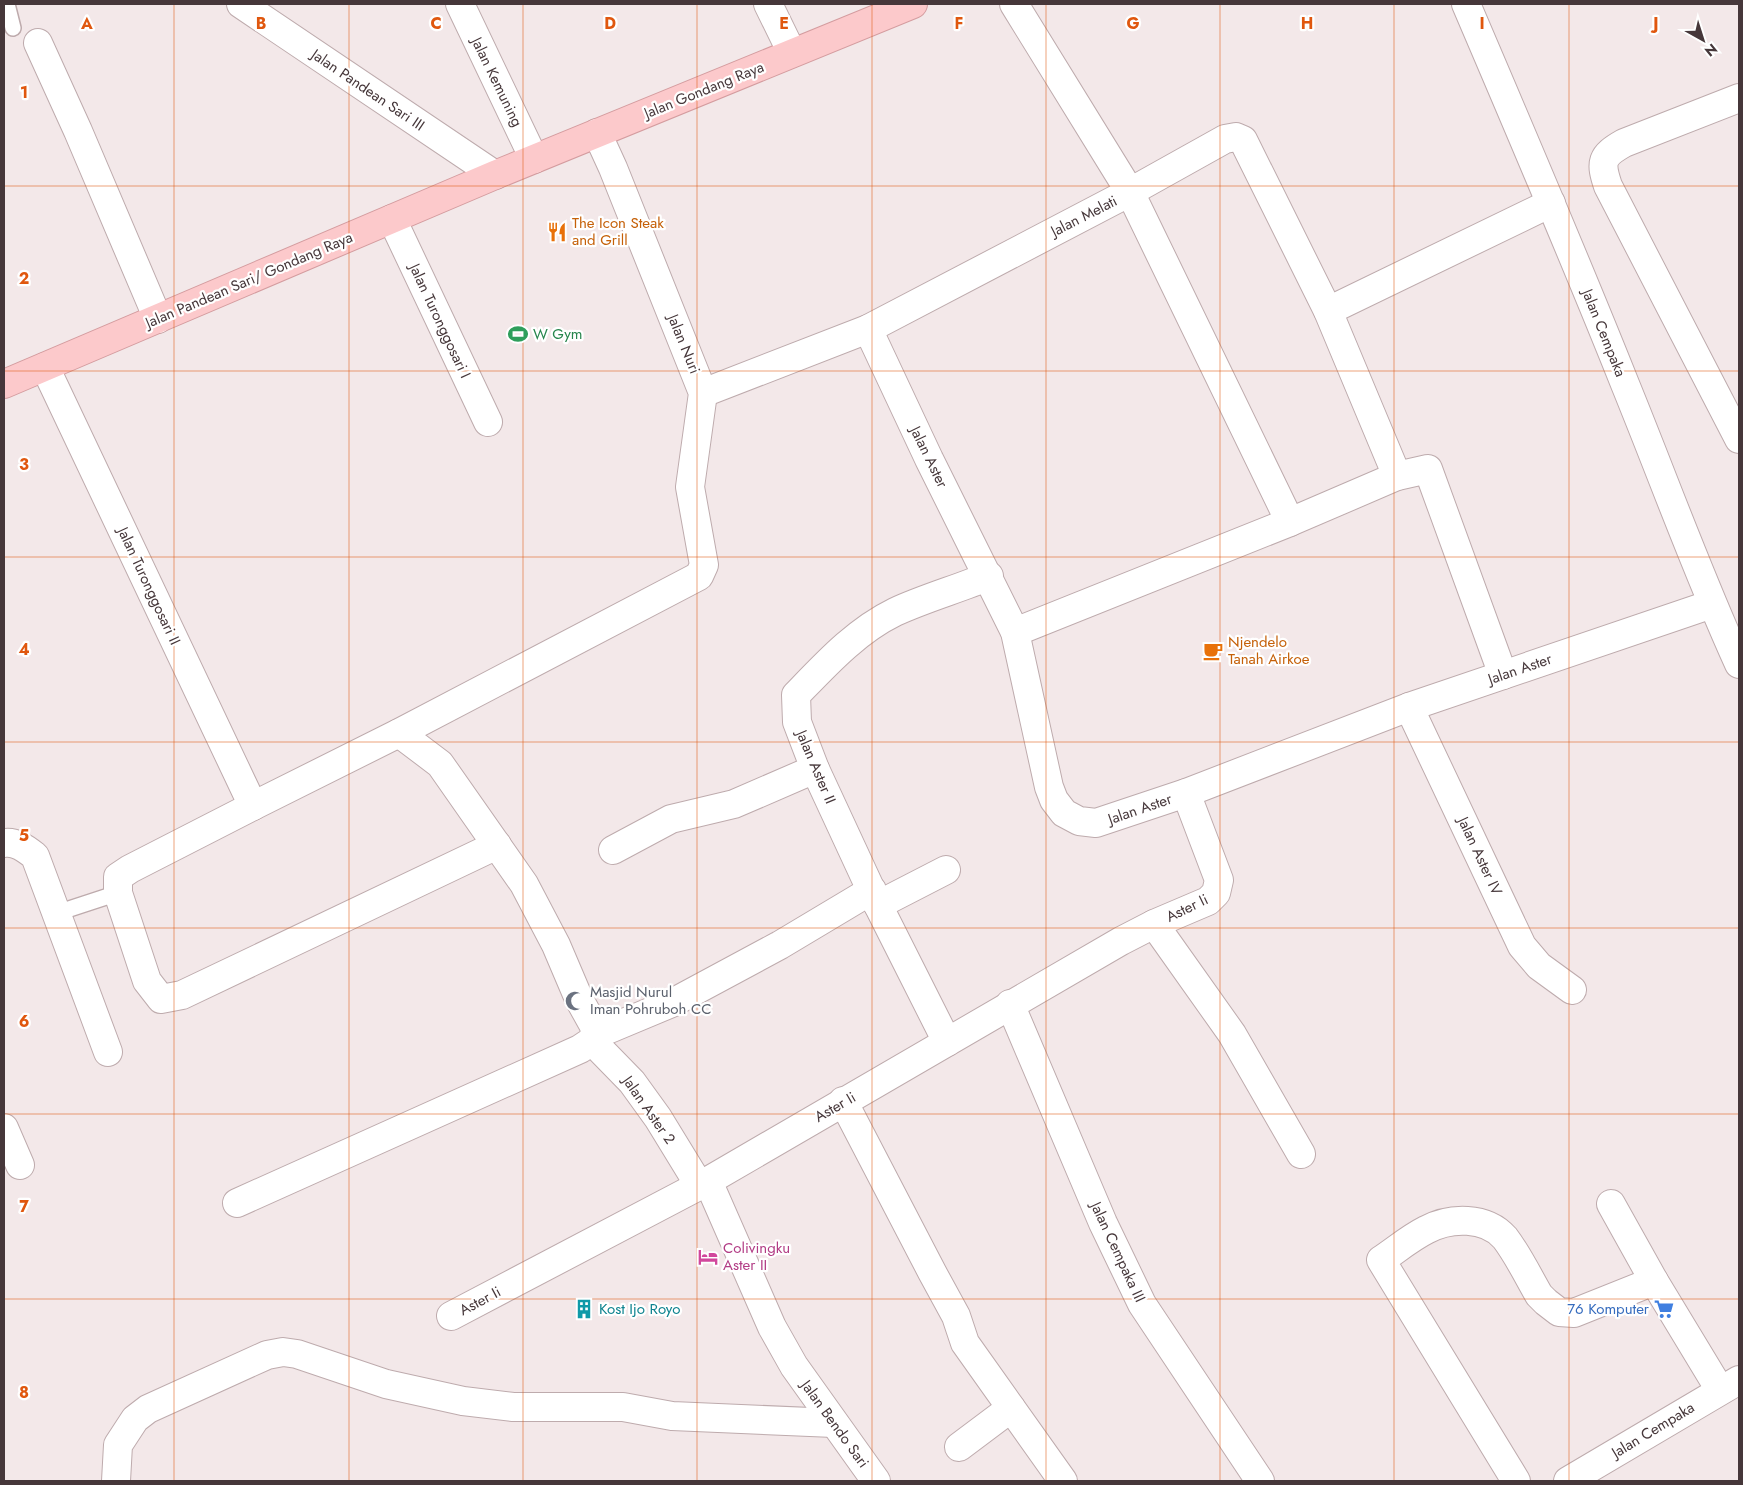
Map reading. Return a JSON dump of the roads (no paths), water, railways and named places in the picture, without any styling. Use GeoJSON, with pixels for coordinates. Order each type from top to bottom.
{"type":"FeatureCollection","features":[{"type":"Feature","properties":{"kind":"main road","name":"Jalan Gondang Raya"},"geometry":{"type":"LineString","coordinates":[[495,175],[913,4]]}},
{"type":"Feature","properties":{"kind":"main road","name":"Jalan Pandean Sari/ Gondang Raya"},"geometry":{"type":"LineString","coordinates":[[4,384],[495,175]]}},
{"type":"Feature","properties":{"kind":"street","name":"Jalan Pandean Sari III"},"geometry":{"type":"LineString","coordinates":[[241,4],[495,175]]}},
{"type":"Feature","properties":{"kind":"street","name":"Jalan Kemuning"},"geometry":{"type":"LineString","coordinates":[[460,4],[534,160]]}},
{"type":"Feature","properties":{"kind":"street"},"geometry":{"type":"LineString","coordinates":[[768,4],[792,53]]}},
{"type":"Feature","properties":{"kind":"street","name":"Jalan Melati"},"geometry":{"type":"LineString","coordinates":[[868,329],[1130,192],[1014,4]]}},
{"type":"Feature","properties":{"kind":"street","name":"Jalan Cempaka"},"geometry":{"type":"LineString","coordinates":[[1466,4],[1551,203],[1626,385],[1712,604],[1739,664]]}},
{"type":"Feature","properties":{"kind":"street"},"geometry":{"type":"LineString","coordinates":[[38,44],[158,319]]}},
{"type":"Feature","properties":{"kind":"street"},"geometry":{"type":"LineString","coordinates":[[1739,98],[1624,143],[1611,150],[1602,164],[1608,186],[1739,438]]}},
{"type":"Feature","properties":{"kind":"street","name":"Jalan Nuri"},"geometry":{"type":"LineString","coordinates":[[597,134],[613,168],[703,392],[868,329]]}},
{"type":"Feature","properties":{"kind":"street"},"geometry":{"type":"LineString","coordinates":[[1290,522],[1130,192],[1225,139],[1236,137],[1243,140],[1328,311],[1397,476]]}},
{"type":"Feature","properties":{"kind":"street"},"geometry":{"type":"LineString","coordinates":[[1328,311],[1551,203]]}},
{"type":"Feature","properties":{"kind":"street","name":"Jalan Turonggosari I"},"geometry":{"type":"LineString","coordinates":[[392,219],[488,422]]}},
{"type":"Feature","properties":{"kind":"street","name":"Jalan Aster"},"geometry":{"type":"LineString","coordinates":[[868,329],[929,459],[1016,632],[1049,787],[1054,800],[1064,814],[1079,821],[1096,823],[1186,793],[1409,706],[1712,604]]}},
{"type":"Feature","properties":{"kind":"street","name":"Jalan Turonggosari II"},"geometry":{"type":"LineString","coordinates":[[45,367],[253,806]]}},
{"type":"Feature","properties":{"kind":"street"},"geometry":{"type":"LineString","coordinates":[[497,845],[182,995],[162,1000],[147,981],[118,893],[118,877],[699,576],[704,565],[690,487],[703,392]]}},
{"type":"Feature","properties":{"kind":"street"},"geometry":{"type":"LineString","coordinates":[[1016,632],[1290,522],[1397,476],[1428,469],[1504,675]]}},
{"type":"Feature","properties":{"kind":"street","name":"Jalan Aster II"},"geometry":{"type":"LineString","coordinates":[[947,1042],[875,898],[815,769],[797,722],[796,695],[837,652],[870,627],[895,612],[988,576]]}},
{"type":"Feature","properties":{"kind":"street","name":"Jalan Aster IV"},"geometry":{"type":"LineString","coordinates":[[1409,706],[1522,946],[1539,966],[1572,990]]}},
{"type":"Feature","properties":{"kind":"street"},"geometry":{"type":"LineString","coordinates":[[399,733],[440,764],[524,884],[556,945],[579,999],[594,1026],[593,1038]]}},
{"type":"Feature","properties":{"kind":"street"},"geometry":{"type":"LineString","coordinates":[[613,850],[671,819],[734,804],[815,769]]}},
{"type":"Feature","properties":{"kind":"street","name":"Aster Ii"},"geometry":{"type":"LineString","coordinates":[[451,1316],[703,1183],[1121,941],[1154,924],[1208,901],[1216,893],[1219,880],[1186,793]]}},
{"type":"Feature","properties":{"kind":"street"},"geometry":{"type":"LineString","coordinates":[[4,842],[23,846],[35,856],[108,1052]]}},
{"type":"Feature","properties":{"kind":"street"},"geometry":{"type":"LineString","coordinates":[[237,1203],[580,1049],[593,1038],[674,1002],[780,945],[875,898],[946,870]]}},
{"type":"Feature","properties":{"kind":"street"},"geometry":{"type":"LineString","coordinates":[[1154,924],[1232,1034],[1302,1154]]}},
{"type":"Feature","properties":{"kind":"street","name":"Jalan Cempaka III"},"geometry":{"type":"LineString","coordinates":[[1010,1004],[1103,1223],[1142,1304],[1260,1481]]}},
{"type":"Feature","properties":{"kind":"street","name":"Jalan Aster 2"},"geometry":{"type":"LineString","coordinates":[[593,1038],[632,1082],[703,1183],[772,1327]]}},
{"type":"Feature","properties":{"kind":"street"},"geometry":{"type":"LineString","coordinates":[[843,1101],[956,1316],[965,1342],[1063,1481]]}},
{"type":"Feature","properties":{"kind":"street"},"geometry":{"type":"LineString","coordinates":[[4,1128],[20,1165]]}},
{"type":"Feature","properties":{"kind":"street"},"geometry":{"type":"LineString","coordinates":[[1611,1204],[1654,1281],[1730,1385]]}},
{"type":"Feature","properties":{"kind":"street"},"geometry":{"type":"LineString","coordinates":[[1516,1481],[1381,1260],[1427,1229],[1456,1221],[1479,1222],[1504,1237],[1539,1294],[1559,1312],[1574,1313],[1654,1281]]}},
{"type":"Feature","properties":{"kind":"street","name":"Jalan Bendo Sari"},"geometry":{"type":"LineString","coordinates":[[772,1327],[794,1366],[876,1481]]}},
{"type":"Feature","properties":{"kind":"street"},"geometry":{"type":"LineString","coordinates":[[116,1481],[118,1444],[135,1419],[148,1409],[267,1355],[283,1352],[297,1354],[386,1384],[463,1401],[513,1406],[623,1407],[672,1416],[834,1423]]}},
{"type":"Feature","properties":{"kind":"street","name":"Jalan Cempaka"},"geometry":{"type":"LineString","coordinates":[[1568,1481],[1730,1385]]}},
{"type":"Feature","properties":{"kind":"street"},"geometry":{"type":"LineString","coordinates":[[959,1447],[1011,1408]]}},
{"type":"Feature","properties":{"kind":"lane"},"geometry":{"type":"LineString","coordinates":[[7,4],[13,28]]}},
{"type":"Feature","properties":{"kind":"lane"},"geometry":{"type":"LineString","coordinates":[[57,913],[118,893]]}},
{"type":"Feature","properties":{"kind":"place","name":"The Icon Steak and Grill"},"geometry":{"type":"Point","coordinates":[557,232]}},
{"type":"Feature","properties":{"kind":"place","name":"W Gym"},"geometry":{"type":"Point","coordinates":[518,334]}},
{"type":"Feature","properties":{"kind":"place","name":"Njendelo Tanah Airkoe"},"geometry":{"type":"Point","coordinates":[1213,651]}},
{"type":"Feature","properties":{"kind":"place","name":"Masjid Nurul Iman Pohruboh CC"},"geometry":{"type":"Point","coordinates":[575,1001]}},
{"type":"Feature","properties":{"kind":"place","name":"Colivingku Aster II"},"geometry":{"type":"Point","coordinates":[708,1257]}},
{"type":"Feature","properties":{"kind":"place","name":"Kost Ijo Royo"},"geometry":{"type":"Point","coordinates":[584,1309]}},
{"type":"Feature","properties":{"kind":"place","name":"76 Komputer"},"geometry":{"type":"Point","coordinates":[1664,1309]}}]}
